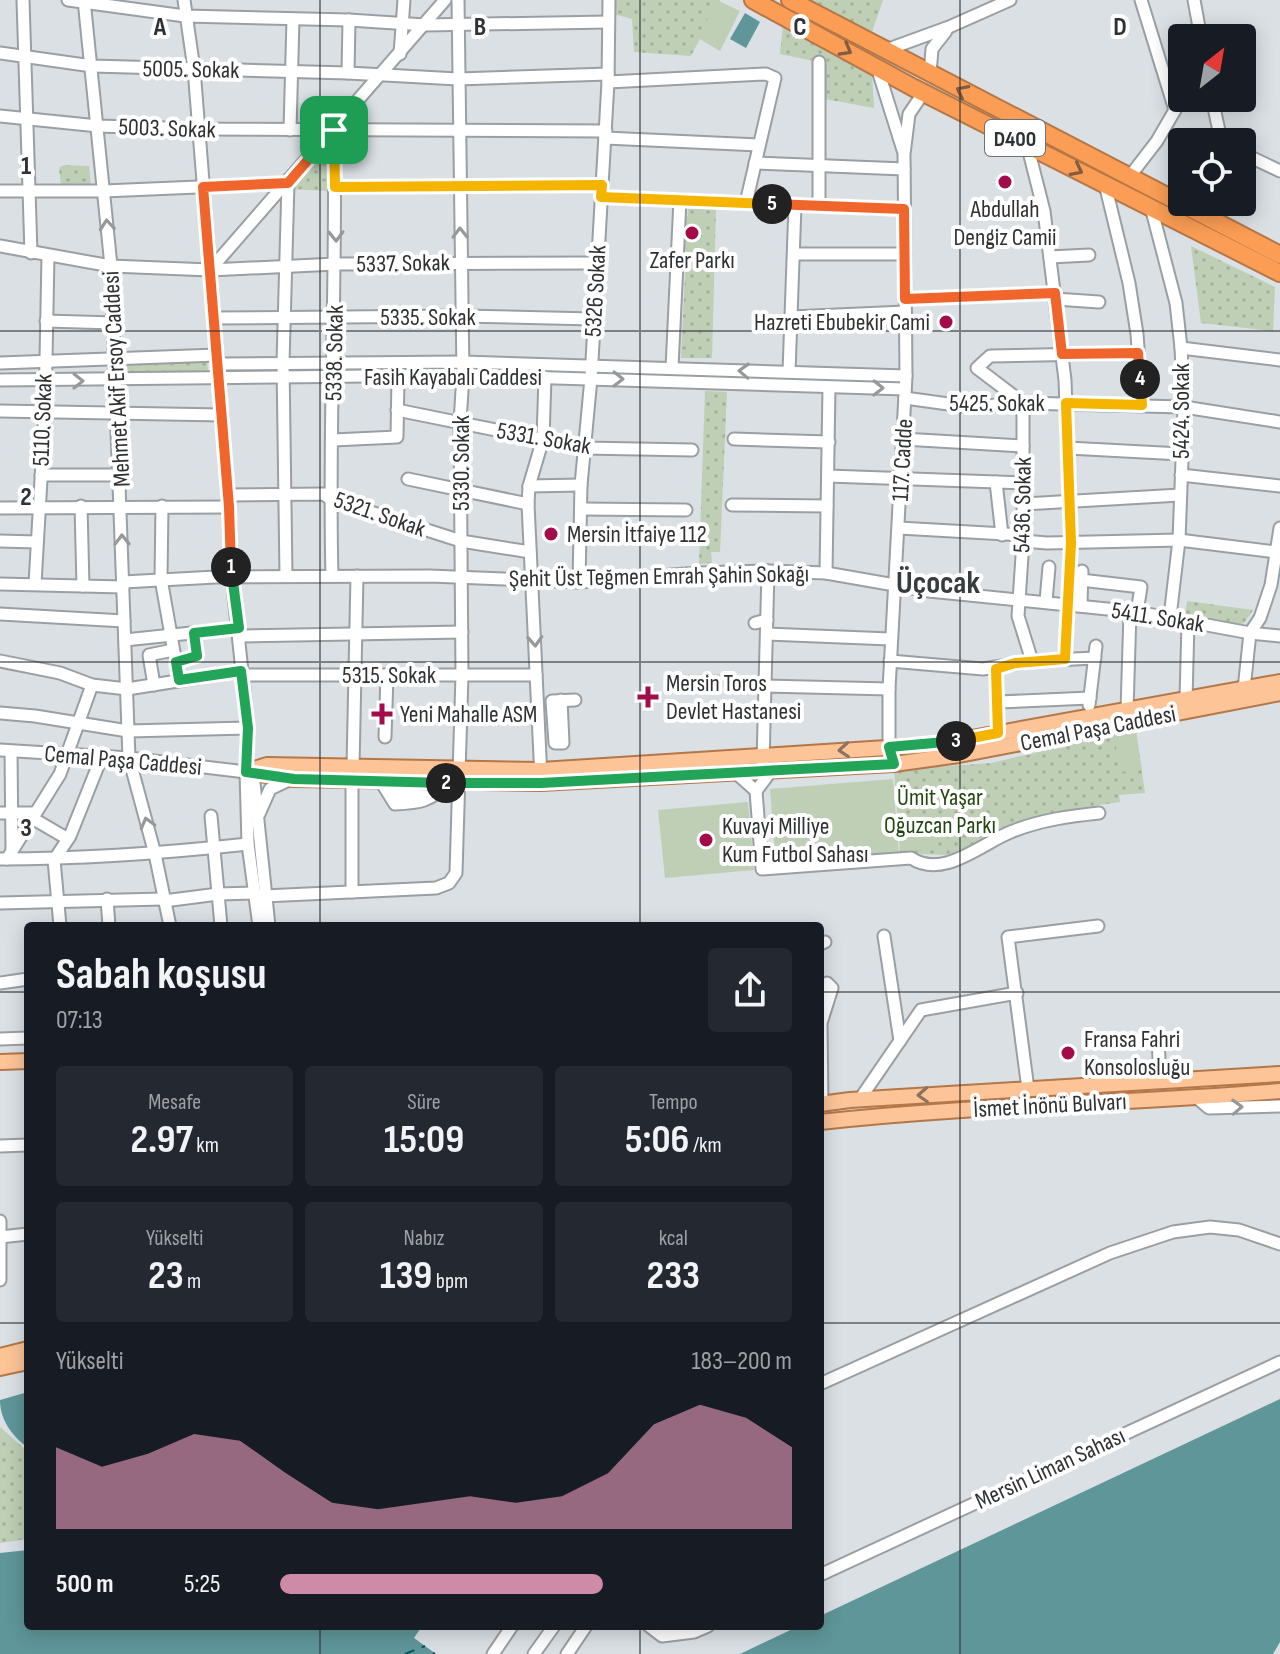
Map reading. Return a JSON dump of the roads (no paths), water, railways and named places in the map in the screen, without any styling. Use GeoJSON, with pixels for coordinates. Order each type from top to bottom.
{"type":"FeatureCollection","features":[{"type":"Feature","properties":{"kind":"highway","name":"D400"},"geometry":{"type":"LineString","coordinates":[[753,0],[924,92],[1280,273]]}},
{"type":"Feature","properties":{"kind":"highway","name":"D400"},"geometry":{"type":"LineString","coordinates":[[790,0],[1168,196]]}},
{"type":"Feature","properties":{"kind":"highway","name":"D400"},"geometry":{"type":"LineString","coordinates":[[1206,216],[1280,255]]}},
{"type":"Feature","properties":{"kind":"main road","name":"Cemal Paşa Caddesi"},"geometry":{"type":"LineString","coordinates":[[251,774],[294,779],[353,773],[380,780],[736,773],[889,747],[933,745],[1278,683]]}},
{"type":"Feature","properties":{"kind":"main road","name":"Cemal Paşa Caddesi"},"geometry":{"type":"LineString","coordinates":[[541,776],[894,764],[959,755],[1278,683]]}},
{"type":"Feature","properties":{"kind":"main road","name":"Cemal Paşa Caddesi"},"geometry":{"type":"LineString","coordinates":[[251,774],[267,765],[455,778]]}},
{"type":"Feature","properties":{"kind":"main road"},"geometry":{"type":"LineString","coordinates":[[0,1062],[24,1061]]}},
{"type":"Feature","properties":{"kind":"main road","name":"İsmet İnönü Bulvarı"},"geometry":{"type":"LineString","coordinates":[[824,1104],[1280,1074]]}},
{"type":"Feature","properties":{"kind":"main road","name":"İsmet İnönü Bulvarı"},"geometry":{"type":"LineString","coordinates":[[824,1122],[1063,1103],[1197,1098],[1280,1091]]}},
{"type":"Feature","properties":{"kind":"main road"},"geometry":{"type":"LineString","coordinates":[[0,1356],[24,1350]]}},
{"type":"Feature","properties":{"kind":"main road"},"geometry":{"type":"LineString","coordinates":[[0,1368],[24,1363]]}},
{"type":"Feature","properties":{"kind":"street"},"geometry":{"type":"LineString","coordinates":[[23,0],[31,253]]}},
{"type":"Feature","properties":{"kind":"street"},"geometry":{"type":"LineString","coordinates":[[68,0],[140,4],[185,16],[425,25],[608,22]]}},
{"type":"Feature","properties":{"kind":"street"},"geometry":{"type":"LineString","coordinates":[[184,0],[194,69],[229,501],[232,577],[257,818],[259,922]]}},
{"type":"Feature","properties":{"kind":"street"},"geometry":{"type":"LineString","coordinates":[[400,54],[404,0]]}},
{"type":"Feature","properties":{"kind":"street"},"geometry":{"type":"LineString","coordinates":[[210,270],[445,0]]}},
{"type":"Feature","properties":{"kind":"street","name":"5330. Sokak"},"geometry":{"type":"LineString","coordinates":[[352,892],[436,888],[449,883],[456,873],[455,778],[462,675],[460,422],[463,375],[458,0]]}},
{"type":"Feature","properties":{"kind":"street","name":"5326 Sokak"},"geometry":{"type":"LineString","coordinates":[[579,582],[581,485],[591,372],[608,78],[609,0]]}},
{"type":"Feature","properties":{"kind":"street"},"geometry":{"type":"LineString","coordinates":[[1130,176],[1157,141],[1175,110],[1141,0]]}},
{"type":"Feature","properties":{"kind":"street"},"geometry":{"type":"LineString","coordinates":[[1194,0],[1198,24]]}},
{"type":"Feature","properties":{"kind":"street","name":"Mehmet Akif Ersoy Caddesi"},"geometry":{"type":"LineString","coordinates":[[84,1],[111,266],[129,758],[155,854],[169,922]]}},
{"type":"Feature","properties":{"kind":"street"},"geometry":{"type":"LineString","coordinates":[[886,50],[949,27],[1006,1]]}},
{"type":"Feature","properties":{"kind":"street"},"geometry":{"type":"LineString","coordinates":[[290,130],[293,19]]}},
{"type":"Feature","properties":{"kind":"street"},"geometry":{"type":"LineString","coordinates":[[348,73],[349,20]]}},
{"type":"Feature","properties":{"kind":"street"},"geometry":{"type":"LineString","coordinates":[[930,74],[932,49],[949,27]]}},
{"type":"Feature","properties":{"kind":"street","name":"5005. Sokak"},"geometry":{"type":"LineString","coordinates":[[0,53],[92,66],[458,79],[766,74],[775,78],[759,145]]}},
{"type":"Feature","properties":{"kind":"street"},"geometry":{"type":"LineString","coordinates":[[819,62],[819,205]]}},
{"type":"Feature","properties":{"kind":"street","name":"117. Cadde"},"geometry":{"type":"LineString","coordinates":[[877,67],[904,154]]}},
{"type":"Feature","properties":{"kind":"street","name":"117. Cadde"},"geometry":{"type":"LineString","coordinates":[[894,764],[889,747],[889,689],[906,376],[904,154],[909,114],[924,92]]}},
{"type":"Feature","properties":{"kind":"street","name":"5003. Sokak"},"geometry":{"type":"LineString","coordinates":[[0,116],[98,126],[605,134],[759,145]]}},
{"type":"Feature","properties":{"kind":"street","name":"5338. Sokak"},"geometry":{"type":"LineString","coordinates":[[332,576],[330,499],[336,264],[334,130]]}},
{"type":"Feature","properties":{"kind":"street"},"geometry":{"type":"LineString","coordinates":[[1027,144],[1044,211],[1066,403],[1071,543],[1065,659]]}},
{"type":"Feature","properties":{"kind":"street"},"geometry":{"type":"LineString","coordinates":[[746,203],[759,145]]}},
{"type":"Feature","properties":{"kind":"street"},"geometry":{"type":"LineString","coordinates":[[1256,160],[1280,171]]}},
{"type":"Feature","properties":{"kind":"street"},"geometry":{"type":"LineString","coordinates":[[755,163],[904,169]]}},
{"type":"Feature","properties":{"kind":"street"},"geometry":{"type":"LineString","coordinates":[[0,191],[104,191],[288,183]]}},
{"type":"Feature","properties":{"kind":"street"},"geometry":{"type":"LineString","coordinates":[[286,576],[283,317],[288,183]]}},
{"type":"Feature","properties":{"kind":"street"},"geometry":{"type":"LineString","coordinates":[[1105,184],[1129,283],[1142,405]]}},
{"type":"Feature","properties":{"kind":"street"},"geometry":{"type":"LineString","coordinates":[[335,187],[459,186],[602,191],[680,200],[904,209]]}},
{"type":"Feature","properties":{"kind":"street"},"geometry":{"type":"LineString","coordinates":[[672,368],[680,200]]}},
{"type":"Feature","properties":{"kind":"street"},"geometry":{"type":"LineString","coordinates":[[789,372],[795,205]]}},
{"type":"Feature","properties":{"kind":"street","name":"5424. Sokak"},"geometry":{"type":"LineString","coordinates":[[1151,207],[1176,303],[1184,407],[1179,540],[1170,617]]}},
{"type":"Feature","properties":{"kind":"street","name":"5337. Sokak"},"geometry":{"type":"LineString","coordinates":[[0,246],[111,266],[210,270],[336,264],[597,263]]}},
{"type":"Feature","properties":{"kind":"street"},"geometry":{"type":"LineString","coordinates":[[794,254],[905,254]]}},
{"type":"Feature","properties":{"kind":"street"},"geometry":{"type":"LineString","coordinates":[[1050,257],[1089,255]]}},
{"type":"Feature","properties":{"kind":"street","name":"5110. Sokak"},"geometry":{"type":"LineString","coordinates":[[35,584],[45,410],[48,256]]}},
{"type":"Feature","properties":{"kind":"street"},"geometry":{"type":"LineString","coordinates":[[905,299],[1055,296],[1099,302]]}},
{"type":"Feature","properties":{"kind":"street"},"geometry":{"type":"LineString","coordinates":[[791,317],[905,312]]}},
{"type":"Feature","properties":{"kind":"street","name":"5335. Sokak"},"geometry":{"type":"LineString","coordinates":[[214,318],[461,316],[594,319]]}},
{"type":"Feature","properties":{"kind":"street"},"geometry":{"type":"LineString","coordinates":[[46,321],[114,323]]}},
{"type":"Feature","properties":{"kind":"street"},"geometry":{"type":"LineString","coordinates":[[1181,348],[1280,360]]}},
{"type":"Feature","properties":{"kind":"street"},"geometry":{"type":"LineString","coordinates":[[1023,403],[977,368],[990,356],[1138,353]]}},
{"type":"Feature","properties":{"kind":"street","name":"Fasih Kayabalı Caddesi"},"geometry":{"type":"LineString","coordinates":[[0,363],[116,361],[283,370],[463,362],[905,394]]}},
{"type":"Feature","properties":{"kind":"street","name":"Fasih Kayabalı Caddesi"},"geometry":{"type":"LineString","coordinates":[[0,380],[116,381],[218,365]]}},
{"type":"Feature","properties":{"kind":"street","name":"Fasih Kayabalı Caddesi"},"geometry":{"type":"LineString","coordinates":[[334,369],[398,376],[545,377],[672,368],[906,376]]}},
{"type":"Feature","properties":{"kind":"street"},"geometry":{"type":"LineString","coordinates":[[333,440],[397,437],[398,376]]}},
{"type":"Feature","properties":{"kind":"street"},"geometry":{"type":"LineString","coordinates":[[541,776],[528,504],[529,486],[543,439],[545,377]]}},
{"type":"Feature","properties":{"kind":"street"},"geometry":{"type":"LineString","coordinates":[[826,573],[829,387]]}},
{"type":"Feature","properties":{"kind":"street","name":"5425. Sokak"},"geometry":{"type":"LineString","coordinates":[[905,394],[970,407],[1066,403],[1184,407],[1280,422]]}},
{"type":"Feature","properties":{"kind":"street","name":"5436. Sokak"},"geometry":{"type":"LineString","coordinates":[[1023,403],[1024,504],[1018,616],[1032,661]]}},
{"type":"Feature","properties":{"kind":"street","name":"5331. Sokak"},"geometry":{"type":"LineString","coordinates":[[397,410],[584,448],[692,450]]}},
{"type":"Feature","properties":{"kind":"street"},"geometry":{"type":"LineString","coordinates":[[0,411],[222,415]]}},
{"type":"Feature","properties":{"kind":"street"},"geometry":{"type":"LineString","coordinates":[[734,439],[829,442]]}},
{"type":"Feature","properties":{"kind":"street"},"geometry":{"type":"LineString","coordinates":[[903,439],[1023,446]]}},
{"type":"Feature","properties":{"kind":"street"},"geometry":{"type":"LineString","coordinates":[[1068,448],[1181,454]]}},
{"type":"Feature","properties":{"kind":"street"},"geometry":{"type":"LineString","coordinates":[[41,475],[120,475]]}},
{"type":"Feature","properties":{"kind":"street"},"geometry":{"type":"LineString","coordinates":[[1181,475],[1280,486]]}},
{"type":"Feature","properties":{"kind":"street"},"geometry":{"type":"LineString","coordinates":[[828,476],[1024,483]]}},
{"type":"Feature","properties":{"kind":"street"},"geometry":{"type":"LineString","coordinates":[[408,479],[528,504]]}},
{"type":"Feature","properties":{"kind":"street"},"geometry":{"type":"LineString","coordinates":[[996,482],[1002,535]]}},
{"type":"Feature","properties":{"kind":"street"},"geometry":{"type":"LineString","coordinates":[[529,486],[581,485]]}},
{"type":"Feature","properties":{"kind":"street","name":"5321. Sokak"},"geometry":{"type":"LineString","coordinates":[[0,508],[162,506],[285,493],[324,494],[330,499],[461,541],[530,552]]}},
{"type":"Feature","properties":{"kind":"street"},"geometry":{"type":"LineString","coordinates":[[1024,504],[1180,495]]}},
{"type":"Feature","properties":{"kind":"street"},"geometry":{"type":"LineString","coordinates":[[732,505],[827,506]]}},
{"type":"Feature","properties":{"kind":"street"},"geometry":{"type":"LineString","coordinates":[[81,506],[83,586]]}},
{"type":"Feature","properties":{"kind":"street"},"geometry":{"type":"LineString","coordinates":[[162,506],[161,579],[179,680]]}},
{"type":"Feature","properties":{"kind":"street"},"geometry":{"type":"LineString","coordinates":[[582,509],[686,510]]}},
{"type":"Feature","properties":{"kind":"street"},"geometry":{"type":"LineString","coordinates":[[899,528],[1071,543],[1179,540],[1276,552]]}},
{"type":"Feature","properties":{"kind":"street"},"geometry":{"type":"LineString","coordinates":[[1244,689],[1250,633],[1260,618],[1271,585],[1280,528]]}},
{"type":"Feature","properties":{"kind":"street"},"geometry":{"type":"LineString","coordinates":[[0,541],[37,542]]}},
{"type":"Feature","properties":{"kind":"street"},"geometry":{"type":"LineString","coordinates":[[1046,601],[1049,567]]}},
{"type":"Feature","properties":{"kind":"street"},"geometry":{"type":"LineString","coordinates":[[768,571],[761,622],[767,634],[766,766],[756,791],[762,869],[911,858],[921,865],[951,862],[1013,831],[1065,816],[1099,813]]}},
{"type":"Feature","properties":{"kind":"street","name":"Şehit Üst Teğmen Emrah Şahin Sokağı"},"geometry":{"type":"LineString","coordinates":[[0,584],[83,586],[161,579],[286,576],[461,576],[579,582],[768,571],[826,573],[893,584]]}},
{"type":"Feature","properties":{"kind":"street"},"geometry":{"type":"LineString","coordinates":[[1081,605],[1082,575],[1141,587],[1134,612],[1127,711]]}},
{"type":"Feature","properties":{"kind":"street"},"geometry":{"type":"LineString","coordinates":[[0,903],[107,899],[164,903],[218,894],[352,892],[357,576]]}},
{"type":"Feature","properties":{"kind":"street","name":"5411. Sokak"},"geometry":{"type":"LineString","coordinates":[[893,584],[929,591],[1134,612],[1280,636]]}},
{"type":"Feature","properties":{"kind":"street"},"geometry":{"type":"LineString","coordinates":[[0,614],[124,621]]}},
{"type":"Feature","properties":{"kind":"street"},"geometry":{"type":"LineString","coordinates":[[1186,700],[1188,622]]}},
{"type":"Feature","properties":{"kind":"street"},"geometry":{"type":"LineString","coordinates":[[125,640],[194,633],[462,632]]}},
{"type":"Feature","properties":{"kind":"street"},"geometry":{"type":"LineString","coordinates":[[154,685],[149,655],[197,656],[194,633]]}},
{"type":"Feature","properties":{"kind":"street"},"geometry":{"type":"LineString","coordinates":[[767,634],[890,639]]}},
{"type":"Feature","properties":{"kind":"street"},"geometry":{"type":"LineString","coordinates":[[890,661],[996,669],[1095,652],[1088,718]]}},
{"type":"Feature","properties":{"kind":"street","name":"5315. Sokak"},"geometry":{"type":"LineString","coordinates":[[0,661],[60,673],[92,685],[127,689],[242,673],[536,675]]}},
{"type":"Feature","properties":{"kind":"street"},"geometry":{"type":"LineString","coordinates":[[996,669],[998,733]]}},
{"type":"Feature","properties":{"kind":"street"},"geometry":{"type":"LineString","coordinates":[[385,737],[387,675]]}},
{"type":"Feature","properties":{"kind":"street"},"geometry":{"type":"LineString","coordinates":[[6,856],[60,774],[92,685]]}},
{"type":"Feature","properties":{"kind":"street"},"geometry":{"type":"LineString","coordinates":[[765,686],[889,689]]}},
{"type":"Feature","properties":{"kind":"street"},"geometry":{"type":"LineString","coordinates":[[998,702],[1090,698]]}},
{"type":"Feature","properties":{"kind":"street"},"geometry":{"type":"LineString","coordinates":[[538,702],[575,700]]}},
{"type":"Feature","properties":{"kind":"street"},"geometry":{"type":"LineString","coordinates":[[0,713],[128,731],[248,728]]}},
{"type":"Feature","properties":{"kind":"street"},"geometry":{"type":"LineString","coordinates":[[5,750],[6,856]]}},
{"type":"Feature","properties":{"kind":"street","name":"Cemal Paşa Caddesi"},"geometry":{"type":"LineString","coordinates":[[5,750],[129,758],[251,774]]}},
{"type":"Feature","properties":{"kind":"street"},"geometry":{"type":"LineString","coordinates":[[60,922],[54,860],[87,799],[102,756]]}},
{"type":"Feature","properties":{"kind":"street"},"geometry":{"type":"LineString","coordinates":[[736,773],[756,791]]}},
{"type":"Feature","properties":{"kind":"street"},"geometry":{"type":"LineString","coordinates":[[251,774],[248,844],[268,922]]}},
{"type":"Feature","properties":{"kind":"street"},"geometry":{"type":"LineString","coordinates":[[380,780],[395,804],[411,804],[436,797],[455,778]]}},
{"type":"Feature","properties":{"kind":"street"},"geometry":{"type":"LineString","coordinates":[[257,818],[270,789],[294,779]]}},
{"type":"Feature","properties":{"kind":"street"},"geometry":{"type":"LineString","coordinates":[[6,813],[34,816],[68,839]]}},
{"type":"Feature","properties":{"kind":"street"},"geometry":{"type":"LineString","coordinates":[[211,816],[221,922]]}},
{"type":"Feature","properties":{"kind":"street"},"geometry":{"type":"LineString","coordinates":[[6,856],[54,860],[248,844]]}},
{"type":"Feature","properties":{"kind":"street"},"geometry":{"type":"LineString","coordinates":[[107,899],[109,922]]}},
{"type":"Feature","properties":{"kind":"street"},"geometry":{"type":"LineString","coordinates":[[163,922],[164,903]]}},
{"type":"Feature","properties":{"kind":"street"},"geometry":{"type":"LineString","coordinates":[[1028,1089],[1008,937],[1098,926]]}},
{"type":"Feature","properties":{"kind":"street"},"geometry":{"type":"LineString","coordinates":[[884,936],[900,1041]]}},
{"type":"Feature","properties":{"kind":"street"},"geometry":{"type":"LineString","coordinates":[[0,983],[24,980]]}},
{"type":"Feature","properties":{"kind":"street"},"geometry":{"type":"LineString","coordinates":[[824,987],[827,983],[832,988],[824,1011]]}},
{"type":"Feature","properties":{"kind":"street"},"geometry":{"type":"LineString","coordinates":[[860,1099],[921,1010],[1017,993]]}},
{"type":"Feature","properties":{"kind":"street"},"geometry":{"type":"LineString","coordinates":[[0,1039],[24,1038]]}},
{"type":"Feature","properties":{"kind":"street"},"geometry":{"type":"LineString","coordinates":[[1158,1038],[1160,1081]]}},
{"type":"Feature","properties":{"kind":"street"},"geometry":{"type":"LineString","coordinates":[[1197,1098],[1209,1108],[1280,1106]]}},
{"type":"Feature","properties":{"kind":"street"},"geometry":{"type":"LineString","coordinates":[[0,1146],[24,1145]]}},
{"type":"Feature","properties":{"kind":"street"},"geometry":{"type":"LineString","coordinates":[[0,1221],[1,1280]]}},
{"type":"Feature","properties":{"kind":"street"},"geometry":{"type":"LineString","coordinates":[[824,1382],[1110,1253],[1173,1232],[1210,1227],[1239,1230],[1280,1244]]}},
{"type":"Feature","properties":{"kind":"street"},"geometry":{"type":"LineString","coordinates":[[0,1236],[24,1234]]}},
{"type":"Feature","properties":{"kind":"street","name":"Mersin Liman Sahası"},"geometry":{"type":"LineString","coordinates":[[824,1573],[1280,1362]]}},
{"type":"Feature","properties":{"kind":"street"},"geometry":{"type":"LineString","coordinates":[[493,1654],[509,1630]]}},
{"type":"Feature","properties":{"kind":"street"},"geometry":{"type":"LineString","coordinates":[[534,1654],[551,1630]]}},
{"type":"Feature","properties":{"kind":"street"},"geometry":{"type":"LineString","coordinates":[[567,1654],[583,1630]]}},
{"type":"Feature","properties":{"kind":"street"},"geometry":{"type":"LineString","coordinates":[[654,1630],[662,1636],[699,1630]]}},
{"type":"Feature","properties":{"kind":"water"},"geometry":{"type":"Polygon","coordinates":[[[745,13],[760,22],[746,48],[730,39],[745,13]]]}},
{"type":"Feature","properties":{"kind":"water"},"geometry":{"type":"Polygon","coordinates":[[[24,1393],[24,1444],[8,1427],[0,1400],[24,1393]]]}},
{"type":"Feature","properties":{"kind":"water"},"geometry":{"type":"Polygon","coordinates":[[[1280,1399],[1280,1642],[1273,1654],[740,1654],[791,1630],[824,1630],[824,1614],[1280,1399]]]}},
{"type":"Feature","properties":{"kind":"water"},"geometry":{"type":"Polygon","coordinates":[[[24,1550],[24,1630],[419,1630],[414,1638],[436,1654],[0,1654],[0,1553],[24,1550]]]}},
{"type":"Feature","properties":{"kind":"place","name":"Abdullah Dengiz Camii"},"geometry":{"type":"Point","coordinates":[1005,182]}},
{"type":"Feature","properties":{"kind":"place","name":"Zafer Parkı"},"geometry":{"type":"Point","coordinates":[692,233]}},
{"type":"Feature","properties":{"kind":"place","name":"Hazreti Ebubekir Cami"},"geometry":{"type":"Point","coordinates":[946,322]}},
{"type":"Feature","properties":{"kind":"place","name":"Mersin İtfaiye 112"},"geometry":{"type":"Point","coordinates":[551,534]}},
{"type":"Feature","properties":{"kind":"place","name":"Mersin Toros Devlet Hastanesi"},"geometry":{"type":"Point","coordinates":[648,697]}},
{"type":"Feature","properties":{"kind":"place","name":"Yeni Mahalle ASM"},"geometry":{"type":"Point","coordinates":[382,714]}},
{"type":"Feature","properties":{"kind":"place","name":"Kuvayi Milliye Kum Futbol Sahası"},"geometry":{"type":"Point","coordinates":[706,840]}},
{"type":"Feature","properties":{"kind":"place","name":"Fransa Fahri Konsolosluğu"},"geometry":{"type":"Point","coordinates":[1068,1053]}},
{"type":"Feature","properties":{"kind":"district","name":"Üçocak"},"geometry":{"type":"Point","coordinates":[938,582]}},
{"type":"Feature","properties":{"kind":"park label","name":"Ümit Yaşar Oğuzcan Parkı"},"geometry":{"type":"Point","coordinates":[940,811]}}]}
